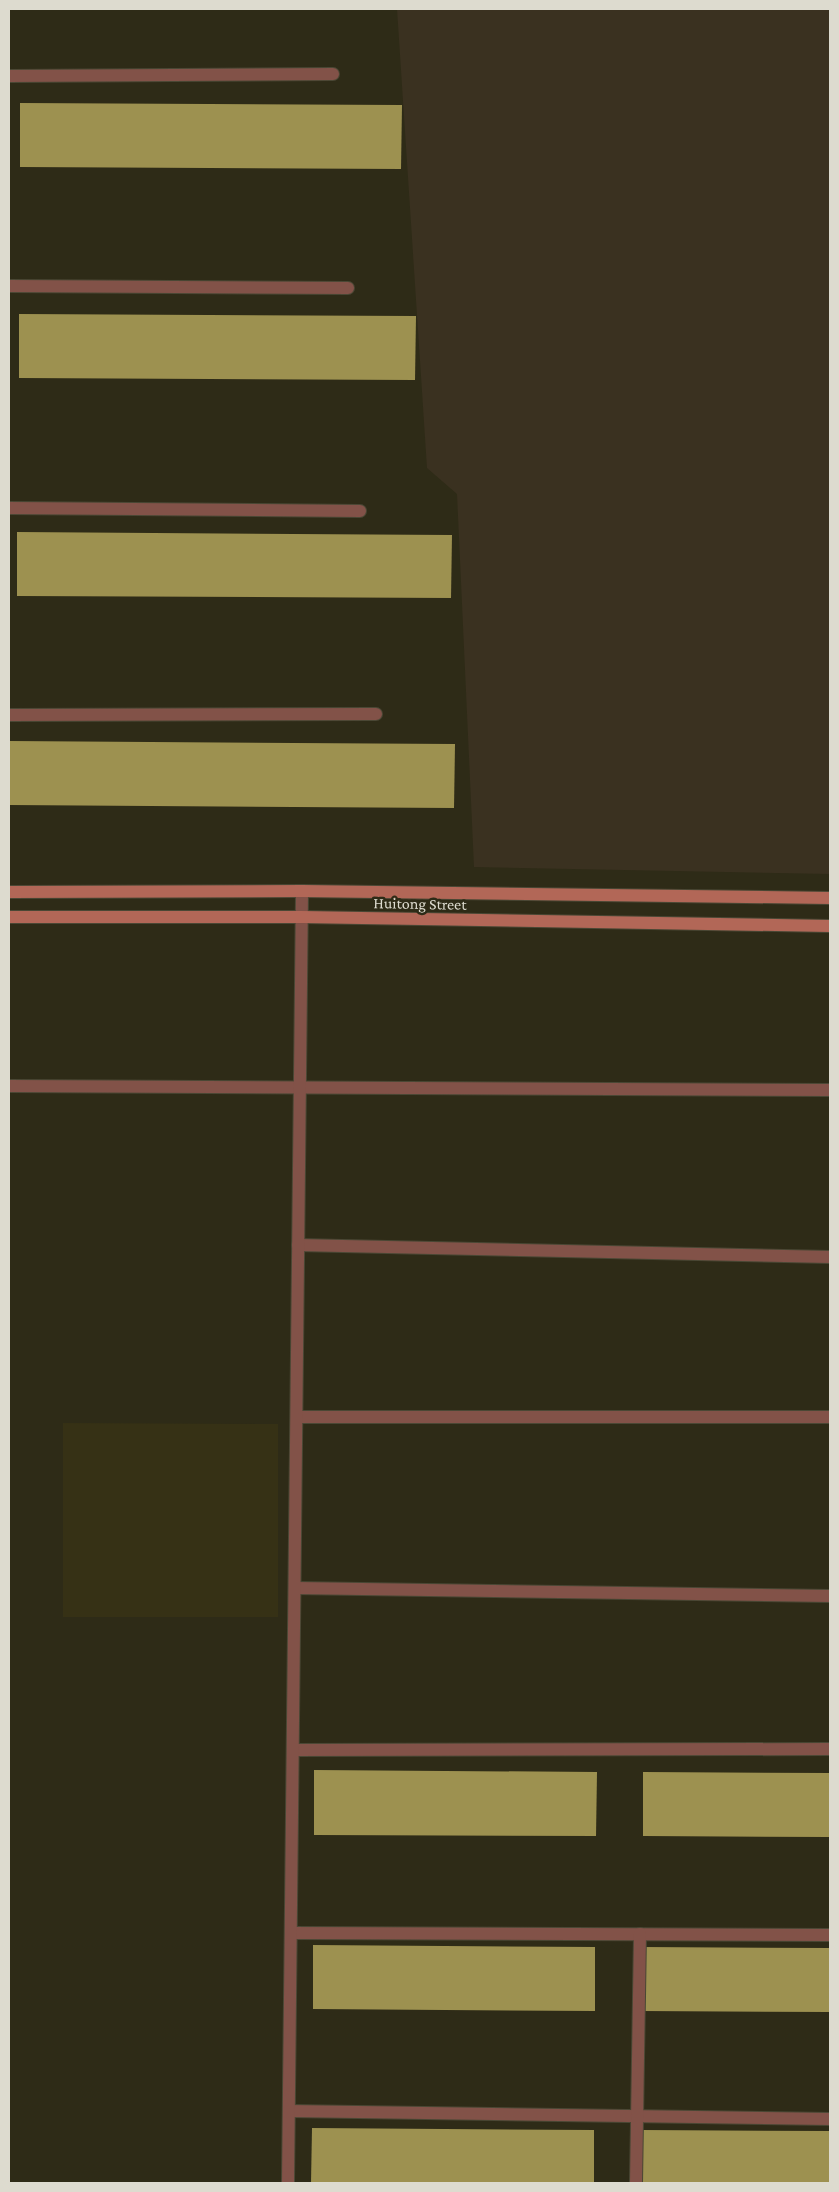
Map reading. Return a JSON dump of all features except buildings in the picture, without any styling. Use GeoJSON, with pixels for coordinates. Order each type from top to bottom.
{"type":"FeatureCollection","features":[{"type":"Feature","properties":{"kind":"street"},"geometry":{"type":"LineString","coordinates":[[9,76],[333,74]]}},
{"type":"Feature","properties":{"kind":"street"},"geometry":{"type":"LineString","coordinates":[[9,286],[348,288]]}},
{"type":"Feature","properties":{"kind":"street"},"geometry":{"type":"LineString","coordinates":[[9,508],[360,511]]}},
{"type":"Feature","properties":{"kind":"street"},"geometry":{"type":"LineString","coordinates":[[9,715],[376,714]]}},
{"type":"Feature","properties":{"kind":"street"},"geometry":{"type":"LineString","coordinates":[[288,2183],[302,891]]}},
{"type":"Feature","properties":{"kind":"street","name":"Huitong Street"},"geometry":{"type":"LineString","coordinates":[[9,892],[302,891],[830,898]]}},
{"type":"Feature","properties":{"kind":"street","name":"Huitong Street"},"geometry":{"type":"LineString","coordinates":[[9,917],[302,917],[830,926]]}},
{"type":"Feature","properties":{"kind":"street"},"geometry":{"type":"LineString","coordinates":[[9,1086],[300,1089],[830,1090]]}},
{"type":"Feature","properties":{"kind":"street"},"geometry":{"type":"LineString","coordinates":[[298,1245],[830,1257]]}},
{"type":"Feature","properties":{"kind":"street"},"geometry":{"type":"LineString","coordinates":[[297,1417],[830,1417]]}},
{"type":"Feature","properties":{"kind":"street"},"geometry":{"type":"LineString","coordinates":[[295,1588],[830,1596]]}},
{"type":"Feature","properties":{"kind":"street"},"geometry":{"type":"LineString","coordinates":[[293,1750],[830,1749]]}},
{"type":"Feature","properties":{"kind":"street"},"geometry":{"type":"LineString","coordinates":[[291,1933],[830,1935]]}},
{"type":"Feature","properties":{"kind":"street"},"geometry":{"type":"LineString","coordinates":[[636,2183],[640,1934]]}},
{"type":"Feature","properties":{"kind":"street"},"geometry":{"type":"LineString","coordinates":[[289,2112],[830,2119]]}},
{"type":"Feature","properties":{"kind":"shaded area"},"geometry":{"type":"Polygon","coordinates":[[[397,9],[830,9],[830,874],[474,867],[457,494],[427,468],[397,9]]]}},
{"type":"Feature","properties":{"kind":"shaded area"},"geometry":{"type":"Polygon","coordinates":[[[63,1423],[278,1424],[278,1617],[63,1617],[63,1423]]]}}]}
